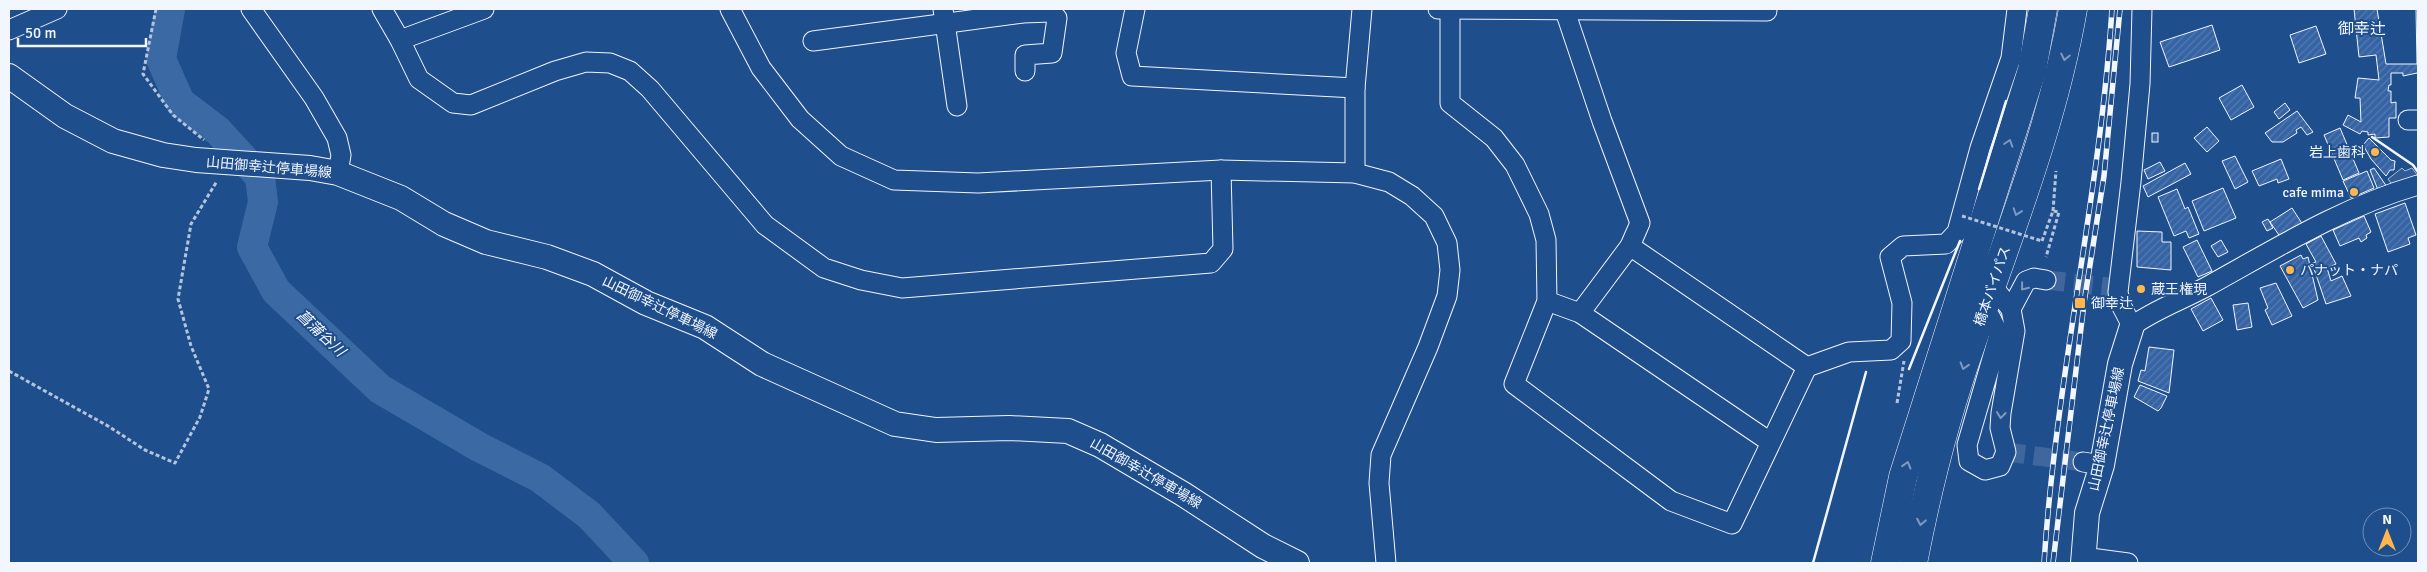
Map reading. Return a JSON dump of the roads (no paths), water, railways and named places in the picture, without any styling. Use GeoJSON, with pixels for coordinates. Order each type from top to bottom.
{"type":"FeatureCollection","features":[{"type":"Feature","properties":{"kind":"highway","name":"橋本バイパス"},"geometry":{"type":"LineString","coordinates":[[1885,563],[1903,477],[2032,70],[2043,9]]}},
{"type":"Feature","properties":{"kind":"highway","name":"橋本バイパス"},"geometry":{"type":"LineString","coordinates":[[1912,563],[1927,490],[1969,350],[2024,192],[2064,60],[2074,9]]}},
{"type":"Feature","properties":{"kind":"main road","name":"山田御幸辻停車場線"},"geometry":{"type":"LineString","coordinates":[[9,76],[66,116],[113,141],[224,170],[282,166],[338,173],[401,198],[444,224],[486,242],[547,257],[593,274],[646,302],[705,327],[762,364],[895,424],[936,430],[1009,428],[1068,431],[1100,444],[1263,546],[1297,563]]}},
{"type":"Feature","properties":{"kind":"main road","name":"山田御幸辻停車場線"},"geometry":{"type":"LineString","coordinates":[[2083,560],[2093,463],[2132,326]]}},
{"type":"Feature","properties":{"kind":"street"},"geometry":{"type":"LineString","coordinates":[[9,30],[57,9]]}},
{"type":"Feature","properties":{"kind":"street"},"geometry":{"type":"LineString","coordinates":[[251,9],[314,98],[337,138],[340,155],[338,173]]}},
{"type":"Feature","properties":{"kind":"street"},"geometry":{"type":"LineString","coordinates":[[382,9],[400,40],[418,79],[453,103],[471,105],[555,70],[586,62],[610,64],[630,71],[650,89],[766,225],[824,268],[862,280],[902,288],[1211,263],[1223,249],[1221,170]]}},
{"type":"Feature","properties":{"kind":"street"},"geometry":{"type":"LineString","coordinates":[[400,40],[484,9]]}},
{"type":"Feature","properties":{"kind":"street"},"geometry":{"type":"LineString","coordinates":[[730,9],[761,68],[800,119],[841,156],[894,180],[978,183],[1221,170],[1355,173],[1389,182],[1412,196],[1434,216],[1447,243],[1450,270],[1447,296],[1428,347],[1382,455],[1379,483],[1386,563]]}},
{"type":"Feature","properties":{"kind":"street"},"geometry":{"type":"LineString","coordinates":[[1134,9],[1126,53],[1132,76],[1355,88]]}},
{"type":"Feature","properties":{"kind":"street"},"geometry":{"type":"LineString","coordinates":[[1355,173],[1355,88],[1362,9]]}},
{"type":"Feature","properties":{"kind":"street"},"geometry":{"type":"LineString","coordinates":[[1767,11],[1443,9],[1450,103],[1494,138],[1519,173],[1539,214],[1546,240],[1548,301],[1514,384],[1671,501],[1732,524],[1807,368],[1849,352],[1891,350],[1902,341],[1902,303],[1890,257],[1903,246],[1946,244],[1957,232],[1980,148],[2011,58],[2017,9]]}},
{"type":"Feature","properties":{"kind":"street"},"geometry":{"type":"LineString","coordinates":[[2142,9],[2140,84],[2114,289],[2132,326],[2152,312],[2204,288],[2325,221],[2349,210],[2418,185]]}},
{"type":"Feature","properties":{"kind":"street"},"geometry":{"type":"LineString","coordinates":[[1565,11],[1640,223],[1630,246],[1580,313]]}},
{"type":"Feature","properties":{"kind":"street"},"geometry":{"type":"LineString","coordinates":[[814,42],[944,16],[1051,12],[1057,18],[1052,53],[1025,55],[1025,71]]}},
{"type":"Feature","properties":{"kind":"street"},"geometry":{"type":"LineString","coordinates":[[944,16],[957,106]]}},
{"type":"Feature","properties":{"kind":"street"},"geometry":{"type":"LineString","coordinates":[[1630,246],[1807,368]]}},
{"type":"Feature","properties":{"kind":"street"},"geometry":{"type":"LineString","coordinates":[[1972,258],[1988,298],[1991,318],[1999,335],[1967,445],[1969,462],[1985,470],[2000,466],[2006,452],[2000,428],[2015,331],[2011,309],[2026,281],[2034,278],[2046,280]]}},
{"type":"Feature","properties":{"kind":"street"},"geometry":{"type":"LineString","coordinates":[[1964,289],[2011,309]]}},
{"type":"Feature","properties":{"kind":"street"},"geometry":{"type":"LineString","coordinates":[[1548,301],[1580,313],[1770,442]]}},
{"type":"Feature","properties":{"kind":"street"},"geometry":{"type":"LineString","coordinates":[[2083,560],[2128,563]]}},
{"type":"Feature","properties":{"kind":"waterway","name":"菖蒲谷川"},"geometry":{"type":"LineString","coordinates":[[170,9],[161,59],[180,102],[218,131],[260,177],[263,202],[252,247],[276,291],[380,389],[479,447],[540,478],[589,515],[634,563]]}},
{"type":"Feature","properties":{"kind":"tunnel"},"geometry":{"type":"LineString","coordinates":[[2046,280],[2110,287]]}},
{"type":"Feature","properties":{"kind":"tunnel"},"geometry":{"type":"LineString","coordinates":[[2006,452],[2083,462]]}},
{"type":"Feature","properties":{"kind":"railway"},"geometry":{"type":"LineString","coordinates":[[2044,563],[2058,424],[2098,148],[2112,9]]}},
{"type":"Feature","properties":{"kind":"railway"},"geometry":{"type":"LineString","coordinates":[[2053,563],[2084,303],[2104,176],[2120,9]]}},
{"type":"Feature","properties":{"kind":"place","name":"岩上歯科"},"geometry":{"type":"Point","coordinates":[2375,152]}},
{"type":"Feature","properties":{"kind":"place","name":"cafe mima"},"geometry":{"type":"Point","coordinates":[2354,192]}},
{"type":"Feature","properties":{"kind":"place","name":"パナット・ナパ"},"geometry":{"type":"Point","coordinates":[2290,270]}},
{"type":"Feature","properties":{"kind":"place","name":"蔵王権現"},"geometry":{"type":"Point","coordinates":[2141,289]}},
{"type":"Feature","properties":{"kind":"place","name":"御幸辻"},"geometry":{"type":"Point","coordinates":[2080,303]}},
{"type":"Feature","properties":{"kind":"district","name":"御幸辻"},"geometry":{"type":"Point","coordinates":[2362,28]}}]}
